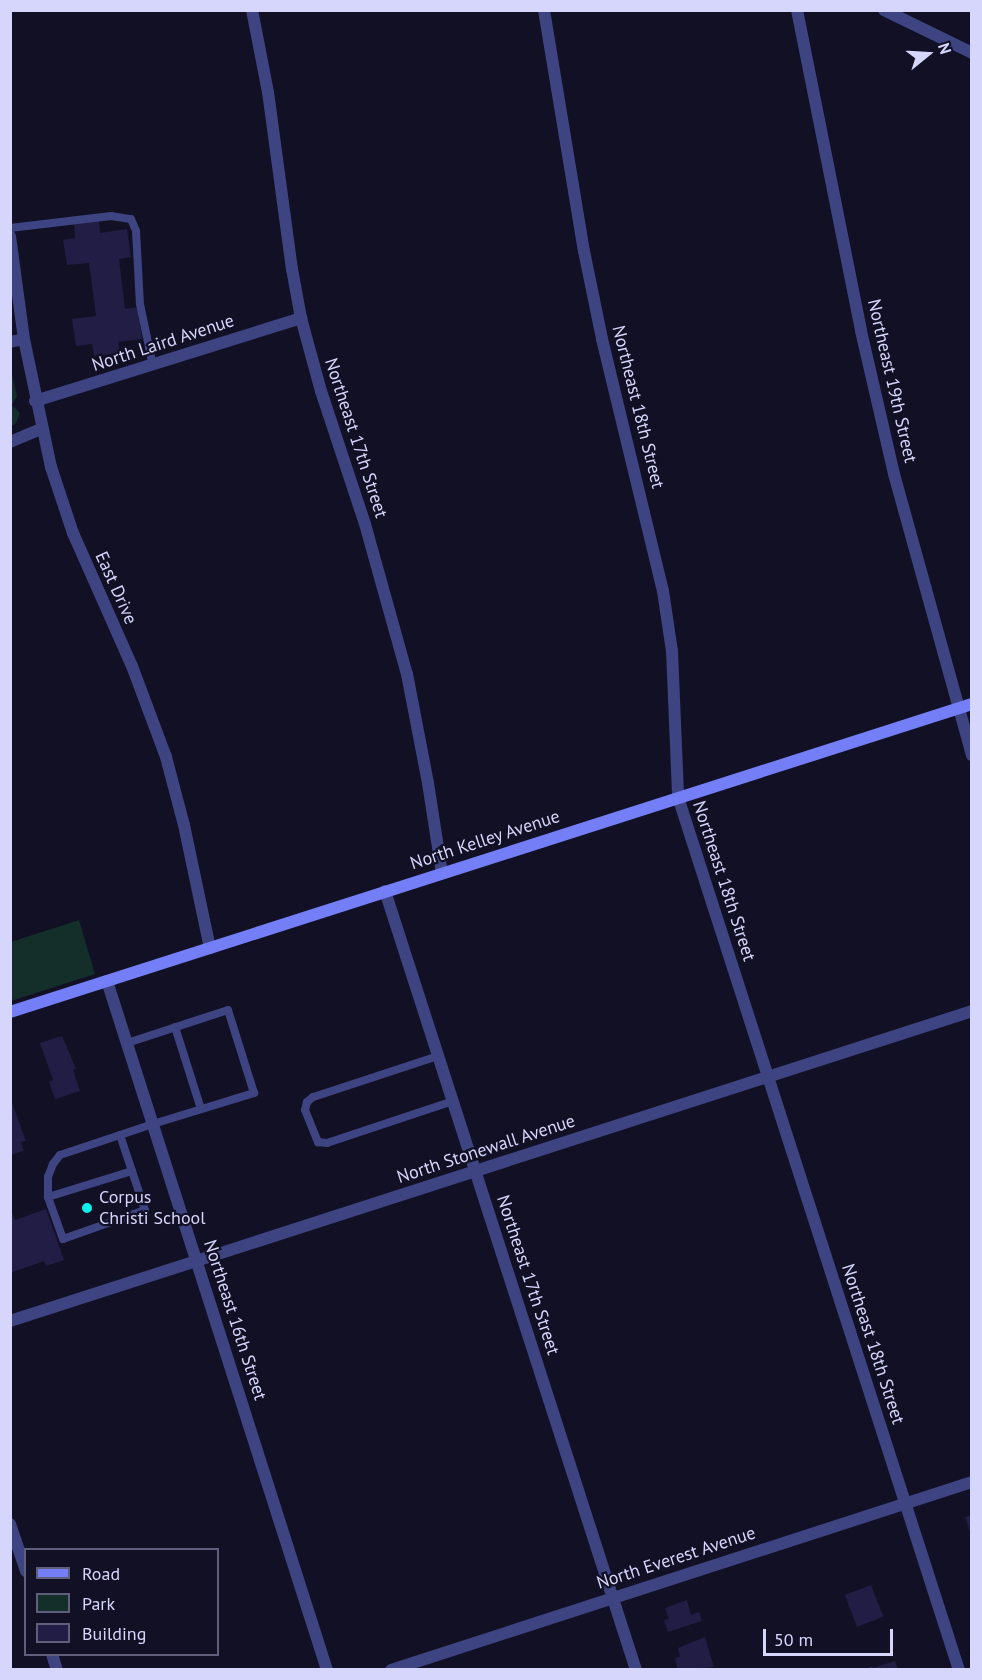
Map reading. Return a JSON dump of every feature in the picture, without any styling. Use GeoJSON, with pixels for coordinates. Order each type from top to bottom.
{"type":"FeatureCollection","features":[{"type":"Feature","properties":{"kind":"street","name":"Northeast 17th Street"},"geometry":{"type":"LineString","coordinates":[[252,10],[268,92],[292,269],[301,318],[321,391],[364,524],[406,674],[430,792],[442,873]]}},
{"type":"Feature","properties":{"kind":"street","name":"Northeast 18th Street"},"geometry":{"type":"LineString","coordinates":[[544,10],[586,262],[602,339],[663,591],[672,651],[678,797],[959,1670]]}},
{"type":"Feature","properties":{"kind":"street","name":"Northeast 19th Street"},"geometry":{"type":"LineString","coordinates":[[797,10],[861,331],[891,463],[957,709],[972,754]]}},
{"type":"Feature","properties":{"kind":"street"},"geometry":{"type":"LineString","coordinates":[[884,10],[972,53]]}},
{"type":"Feature","properties":{"kind":"street","name":"East Drive"},"geometry":{"type":"LineString","coordinates":[[10,236],[24,339],[41,429],[73,533],[132,666],[166,757],[184,825],[210,948]]}},
{"type":"Feature","properties":{"kind":"street","name":"North Laird Avenue"},"geometry":{"type":"LineString","coordinates":[[35,401],[301,318]]}},
{"type":"Feature","properties":{"kind":"street"},"geometry":{"type":"LineString","coordinates":[[10,342],[24,339]]}},
{"type":"Feature","properties":{"kind":"street"},"geometry":{"type":"LineString","coordinates":[[10,442],[41,429]]}},
{"type":"Feature","properties":{"kind":"street","name":"North Kelley Avenue"},"geometry":{"type":"LineString","coordinates":[[10,1012],[972,704]]}},
{"type":"Feature","properties":{"kind":"street","name":"Northeast 17th Street"},"geometry":{"type":"LineString","coordinates":[[385,891],[636,1670]]}},
{"type":"Feature","properties":{"kind":"street","name":"Northeast 16th Street"},"geometry":{"type":"LineString","coordinates":[[107,981],[327,1670]]}},
{"type":"Feature","properties":{"kind":"street","name":"North Stonewall Avenue"},"geometry":{"type":"LineString","coordinates":[[10,1321],[972,1011]]}},
{"type":"Feature","properties":{"kind":"street","name":"North Everest Avenue"},"geometry":{"type":"LineString","coordinates":[[391,1670],[972,1482]]}},
{"type":"Feature","properties":{"kind":"street"},"geometry":{"type":"LineString","coordinates":[[10,1524],[24,1565]]}},
{"type":"Feature","properties":{"kind":"lane"},"geometry":{"type":"LineString","coordinates":[[10,228],[111,216],[131,219],[136,231],[140,304],[153,366]]}},
{"type":"Feature","properties":{"kind":"lane"},"geometry":{"type":"LineString","coordinates":[[120,1135],[145,1210],[63,1239],[48,1197],[48,1177],[53,1164],[60,1155],[120,1135],[153,1124],[254,1093],[228,1010],[127,1043]]}},
{"type":"Feature","properties":{"kind":"lane"},"geometry":{"type":"LineString","coordinates":[[175,1027],[201,1109]]}},
{"type":"Feature","properties":{"kind":"lane"},"geometry":{"type":"LineString","coordinates":[[438,1056],[313,1097],[307,1102],[305,1110],[318,1142],[327,1143],[453,1101]]}},
{"type":"Feature","properties":{"kind":"lane"},"geometry":{"type":"LineString","coordinates":[[48,1197],[132,1171]]}},
{"type":"Feature","properties":{"kind":"green space"},"geometry":{"type":"Polygon","coordinates":[[[10,366],[17,396],[12,405],[20,413],[16,423],[11,427],[10,366]]]}},
{"type":"Feature","properties":{"kind":"green space"},"geometry":{"type":"Polygon","coordinates":[[[79,920],[95,974],[11,1001],[11,942],[79,920]]]}},
{"type":"Feature","properties":{"kind":"building"},"geometry":{"type":"Polygon","coordinates":[[[99,220],[100,233],[127,229],[131,257],[119,259],[125,309],[138,307],[142,339],[118,342],[120,353],[94,356],[92,344],[76,346],[72,319],[96,316],[89,263],[67,265],[63,240],[75,238],[74,223],[99,220]]]}},
{"type":"Feature","properties":{"kind":"building"},"geometry":{"type":"Polygon","coordinates":[[[62,1036],[76,1069],[73,1070],[80,1091],[55,1099],[49,1082],[53,1080],[40,1043],[62,1036]]]}},
{"type":"Feature","properties":{"kind":"building"},"geometry":{"type":"Polygon","coordinates":[[[10,1097],[26,1141],[21,1142],[24,1151],[10,1155],[10,1097]]]}},
{"type":"Feature","properties":{"kind":"building"},"geometry":{"type":"Polygon","coordinates":[[[10,1207],[15,1220],[46,1209],[64,1260],[46,1266],[44,1261],[10,1273],[10,1207]]]}},
{"type":"Feature","properties":{"kind":"building"},"geometry":{"type":"Polygon","coordinates":[[[972,1515],[972,1535],[971,1535],[965,1517],[972,1515]]]}},
{"type":"Feature","properties":{"kind":"building"},"geometry":{"type":"Polygon","coordinates":[[[871,1585],[883,1617],[857,1627],[845,1595],[871,1585]]]}},
{"type":"Feature","properties":{"kind":"building"},"geometry":{"type":"Polygon","coordinates":[[[687,1600],[691,1615],[699,1612],[702,1621],[668,1632],[664,1620],[669,1619],[665,1608],[687,1600]]]}},
{"type":"Feature","properties":{"kind":"building"},"geometry":{"type":"Polygon","coordinates":[[[705,1637],[714,1667],[678,1670],[675,1658],[680,1657],[678,1648],[705,1637]]]}},
{"type":"Feature","properties":{"kind":"building"},"geometry":{"type":"Polygon","coordinates":[[[895,1661],[898,1670],[862,1670],[872,1666],[873,1668],[895,1661]]]}},
{"type":"Feature","properties":{"kind":"place","name":"Corpus Christi School"},"geometry":{"type":"Point","coordinates":[87,1208]}}]}
